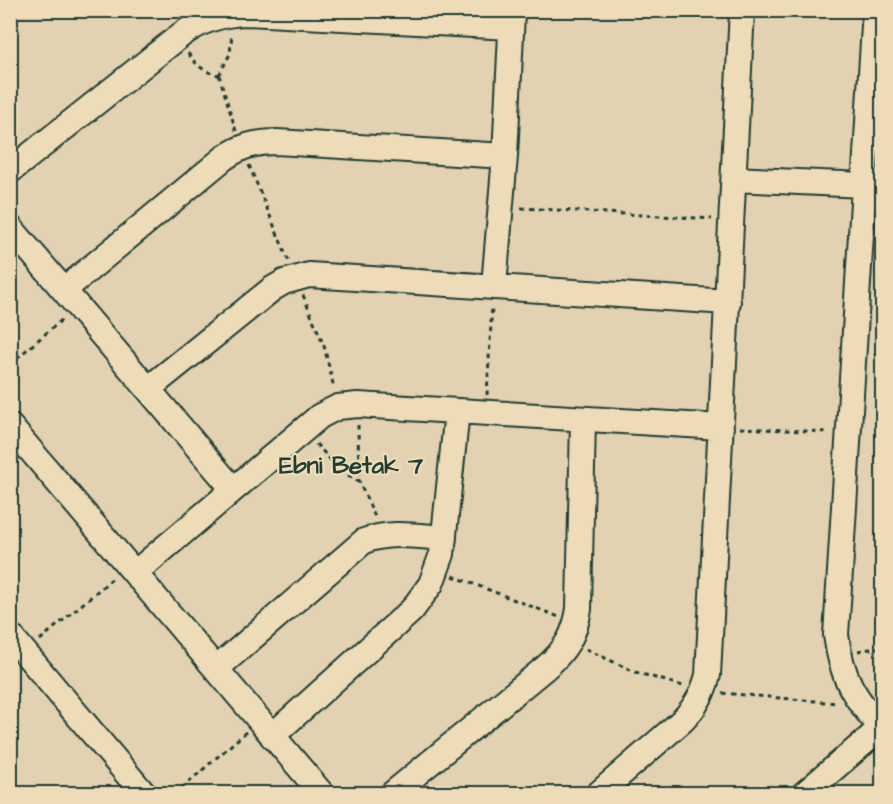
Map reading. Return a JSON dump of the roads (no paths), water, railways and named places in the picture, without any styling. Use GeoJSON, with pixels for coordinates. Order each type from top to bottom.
{"type":"FeatureCollection","features":[{"type":"Feature","properties":{"kind":"street"},"geometry":{"type":"LineString","coordinates":[[598,794],[683,720],[695,707],[704,691],[710,656],[742,10]]}},
{"type":"Feature","properties":{"kind":"street"},"geometry":{"type":"LineString","coordinates":[[804,794],[882,729],[861,705],[851,689],[843,672],[836,635],[875,10]]}},
{"type":"Feature","properties":{"kind":"street"},"geometry":{"type":"LineString","coordinates":[[10,171],[195,24],[212,17],[229,14],[512,19],[505,156],[494,286]]}},
{"type":"Feature","properties":{"kind":"street"},"geometry":{"type":"LineString","coordinates":[[71,298],[224,158],[241,147],[253,143],[277,142],[505,156]]}},
{"type":"Feature","properties":{"kind":"street"},"geometry":{"type":"LineString","coordinates":[[734,179],[864,185]]}},
{"type":"Feature","properties":{"kind":"street"},"geometry":{"type":"LineString","coordinates":[[10,227],[233,489]]}},
{"type":"Feature","properties":{"kind":"street"},"geometry":{"type":"LineString","coordinates":[[148,389],[272,289],[296,277],[322,275],[728,302]]}},
{"type":"Feature","properties":{"kind":"street"},"geometry":{"type":"LineString","coordinates":[[132,569],[328,411],[348,406],[721,427]]}},
{"type":"Feature","properties":{"kind":"street"},"geometry":{"type":"LineString","coordinates":[[266,728],[412,610],[427,591],[438,569],[444,538],[457,411]]}},
{"type":"Feature","properties":{"kind":"street"},"geometry":{"type":"LineString","coordinates":[[392,794],[559,656],[573,632],[579,609],[583,419]]}},
{"type":"Feature","properties":{"kind":"street"},"geometry":{"type":"LineString","coordinates":[[10,426],[322,794]]}},
{"type":"Feature","properties":{"kind":"street"},"geometry":{"type":"LineString","coordinates":[[216,669],[364,541],[380,535],[396,534],[444,538]]}},
{"type":"Feature","properties":{"kind":"street"},"geometry":{"type":"LineString","coordinates":[[18,644],[144,794]]}},
{"type":"Feature","properties":{"kind":"district","name":"Ebni Betak 7"},"geometry":{"type":"Point","coordinates":[351,465]}}]}
